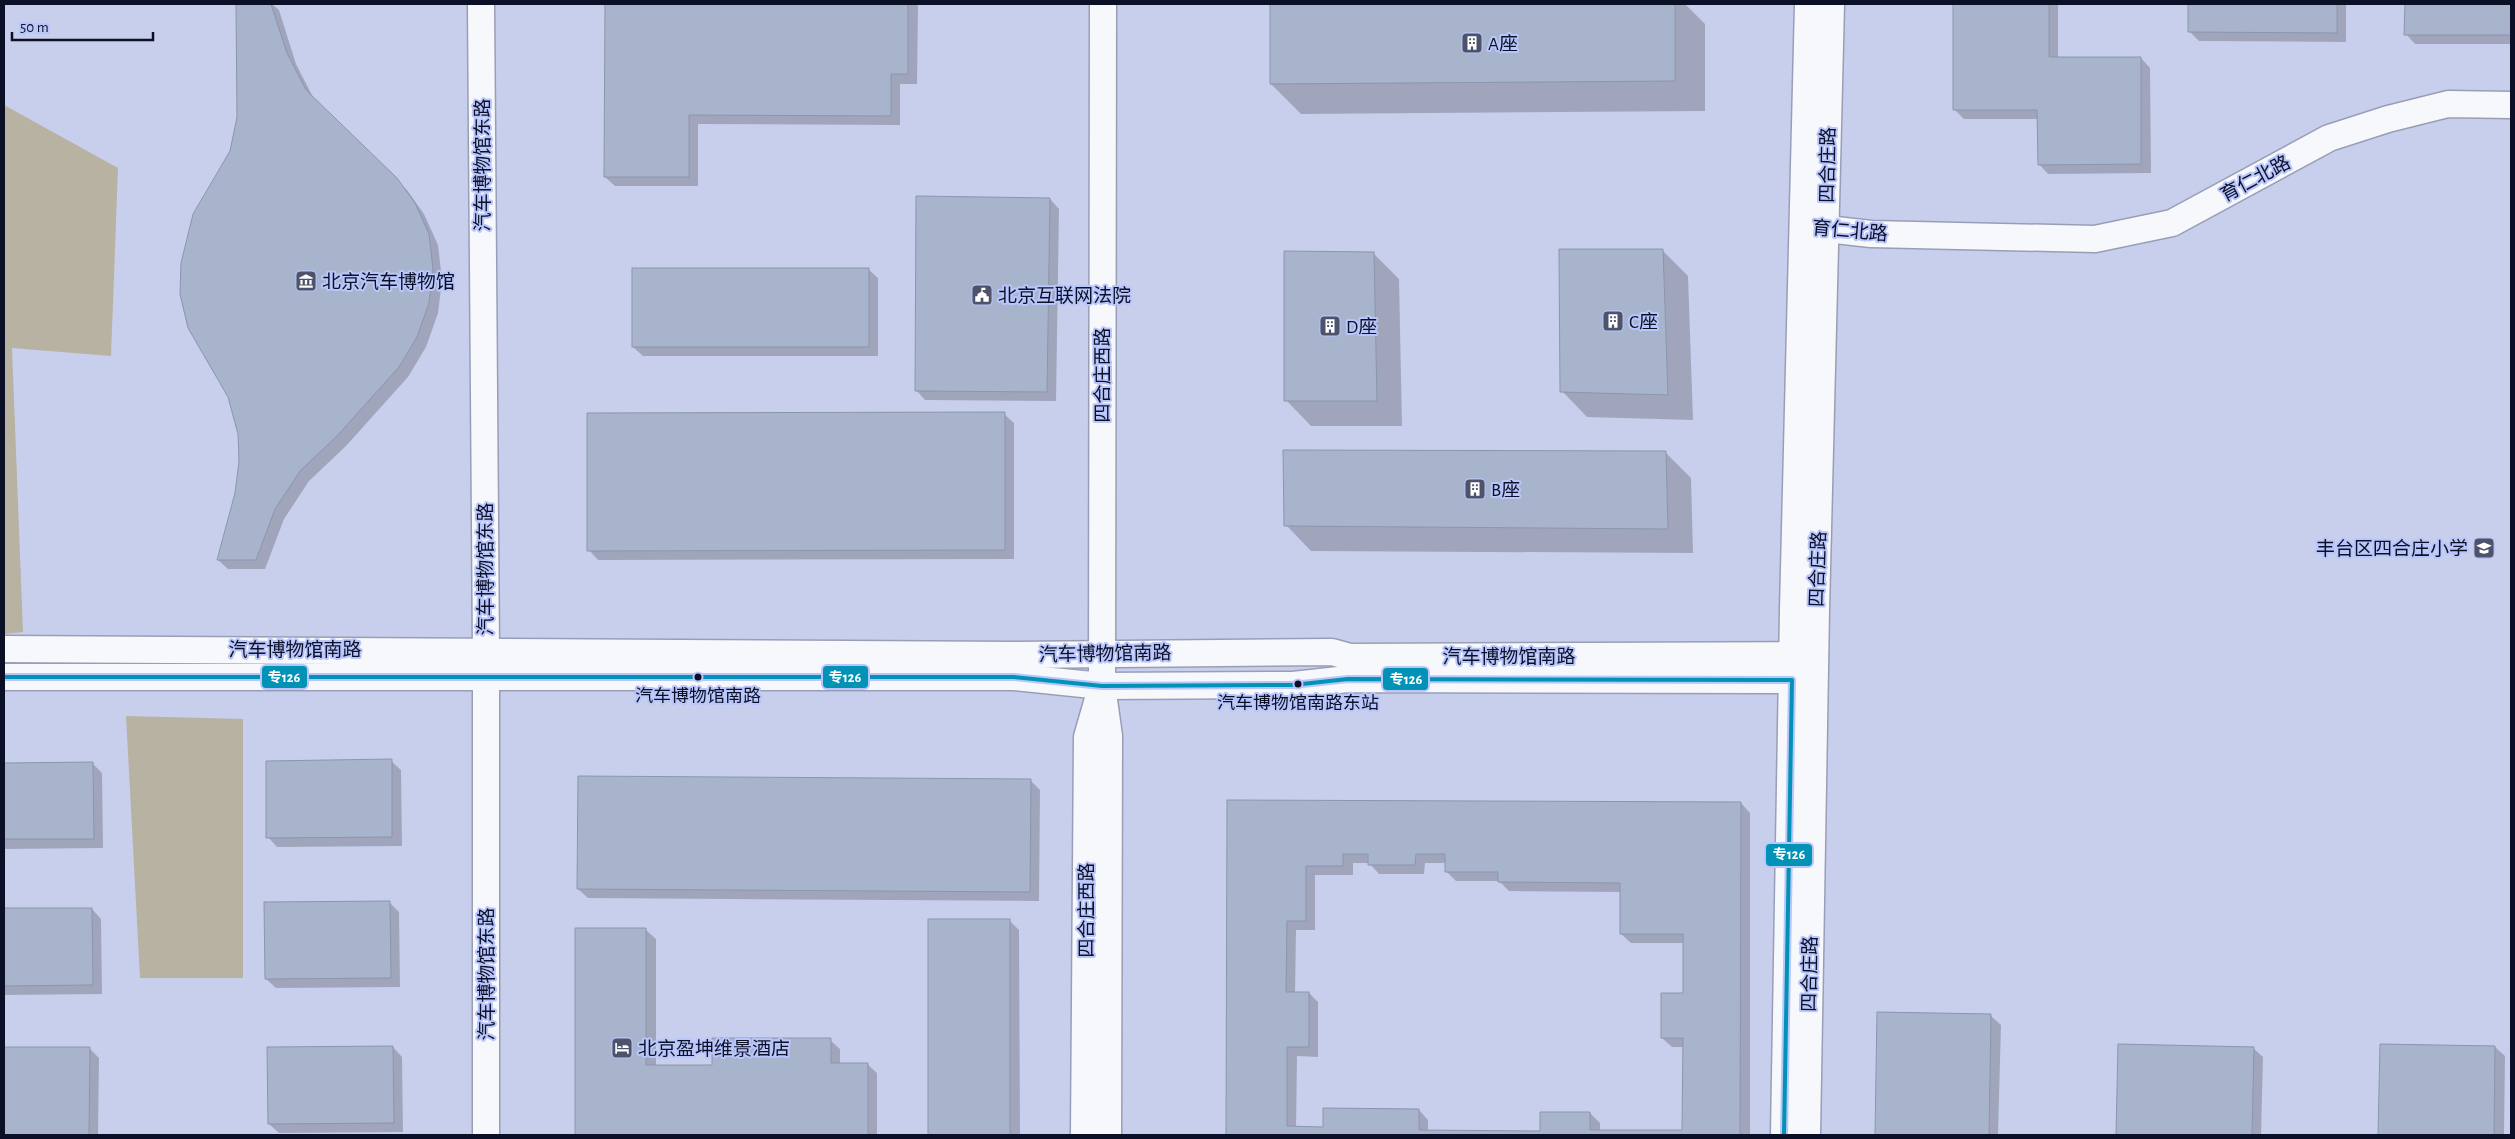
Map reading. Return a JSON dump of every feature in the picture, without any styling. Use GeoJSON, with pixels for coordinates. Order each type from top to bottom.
{"type":"FeatureCollection","features":[{"type":"Feature","properties":{"kind":"street","name":"汽车博物馆东路"},"geometry":{"type":"LineString","coordinates":[[481,4],[486,651],[486,1135]]}},
{"type":"Feature","properties":{"kind":"street","name":"四合庄西路"},"geometry":{"type":"LineString","coordinates":[[1103,4],[1102,686],[1110,736],[1108,1135]]}},
{"type":"Feature","properties":{"kind":"street","name":"四合庄路"},"geometry":{"type":"LineString","coordinates":[[1808,4],[1819,226]]}},
{"type":"Feature","properties":{"kind":"street","name":"四合庄路"},"geometry":{"type":"LineString","coordinates":[[1784,1135],[1804,668],[1819,226],[1831,4]]}},
{"type":"Feature","properties":{"kind":"street","name":"育仁北路"},"geometry":{"type":"LineString","coordinates":[[1819,226],[1872,216],[2095,221],[2171,212],[2324,129],[2400,104],[2432,96],[2511,98]]}},
{"type":"Feature","properties":{"kind":"street","name":"育仁北路"},"geometry":{"type":"LineString","coordinates":[[1819,226],[1871,234],[2095,239],[2172,223],[2329,138],[2388,119],[2448,104],[2511,105]]}},
{"type":"Feature","properties":{"kind":"street","name":"汽车博物馆南路"},"geometry":{"type":"LineString","coordinates":[[4,649],[1102,653],[1332,652],[1350,657],[1804,668]]}},
{"type":"Feature","properties":{"kind":"street","name":"汽车博物馆南路"},"geometry":{"type":"LineString","coordinates":[[4,678],[1014,677],[1102,686],[1293,685],[1348,679],[1804,668]]}},
{"type":"Feature","properties":{"kind":"street","name":"四合庄路"},"geometry":{"type":"LineString","coordinates":[[1804,668],[1806,1135]]}},
{"type":"Feature","properties":{"kind":"street","name":"四合庄西路"},"geometry":{"type":"LineString","coordinates":[[1084,1135],[1087,736],[1102,686]]}},
{"type":"Feature","properties":{"kind":"shaded area"},"geometry":{"type":"Polygon","coordinates":[[[4,105],[118,168],[111,356],[12,348],[23,632],[4,634],[4,105]]]}},
{"type":"Feature","properties":{"kind":"shaded area"},"geometry":{"type":"Polygon","coordinates":[[[126,716],[243,719],[243,978],[140,978],[126,716]]]}},
{"type":"Feature","properties":{"kind":"building","name":"北京汽车博物馆"},"geometry":{"type":"Polygon","coordinates":[[[236,4],[271,4],[287,53],[306,90],[397,178],[415,203],[429,234],[433,269],[429,303],[417,337],[399,367],[337,436],[300,471],[275,509],[256,560],[217,560],[235,493],[239,461],[238,434],[228,397],[188,328],[180,294],[181,263],[193,214],[230,151],[237,117],[236,4]]]}},
{"type":"Feature","properties":{"kind":"building"},"geometry":{"type":"Polygon","coordinates":[[[605,4],[908,4],[908,74],[891,74],[891,116],[689,115],[689,177],[604,177],[605,4]]]}},
{"type":"Feature","properties":{"kind":"building","name":"A座"},"geometry":{"type":"Polygon","coordinates":[[[1270,4],[1675,4],[1675,81],[1270,84],[1270,4]]]}},
{"type":"Feature","properties":{"kind":"building"},"geometry":{"type":"Polygon","coordinates":[[[1953,4],[2049,4],[2049,57],[2141,57],[2141,164],[2038,165],[2037,110],[1953,110],[1953,4]]]}},
{"type":"Feature","properties":{"kind":"building"},"geometry":{"type":"Polygon","coordinates":[[[2188,4],[2337,4],[2337,33],[2188,32],[2188,4]]]}},
{"type":"Feature","properties":{"kind":"building"},"geometry":{"type":"Polygon","coordinates":[[[2405,4],[2511,4],[2511,35],[2404,35],[2405,4]]]}},
{"type":"Feature","properties":{"kind":"building","name":"北京互联网法院"},"geometry":{"type":"Polygon","coordinates":[[[916,196],[1050,198],[1047,392],[915,391],[916,196]]]}},
{"type":"Feature","properties":{"kind":"building","name":"C座"},"geometry":{"type":"Polygon","coordinates":[[[1559,249],[1663,249],[1668,395],[1560,392],[1559,249]]]}},
{"type":"Feature","properties":{"kind":"building","name":"D座"},"geometry":{"type":"Polygon","coordinates":[[[1284,251],[1374,252],[1377,401],[1284,401],[1284,251]]]}},
{"type":"Feature","properties":{"kind":"building"},"geometry":{"type":"Polygon","coordinates":[[[632,268],[869,268],[869,347],[632,347],[632,268]]]}},
{"type":"Feature","properties":{"kind":"building"},"geometry":{"type":"Polygon","coordinates":[[[1005,412],[1005,550],[587,551],[587,413],[1005,412]]]}},
{"type":"Feature","properties":{"kind":"building","name":"B座"},"geometry":{"type":"Polygon","coordinates":[[[1283,450],[1666,451],[1668,529],[1284,526],[1283,450]]]}},
{"type":"Feature","properties":{"kind":"building"},"geometry":{"type":"Polygon","coordinates":[[[392,759],[392,837],[266,838],[266,761],[392,759]]]}},
{"type":"Feature","properties":{"kind":"building"},"geometry":{"type":"Polygon","coordinates":[[[93,762],[94,839],[4,839],[4,763],[93,762]]]}},
{"type":"Feature","properties":{"kind":"building"},"geometry":{"type":"Polygon","coordinates":[[[578,776],[1031,779],[1030,892],[577,889],[578,776]]]}},
{"type":"Feature","properties":{"kind":"building"},"geometry":{"type":"Polygon","coordinates":[[[1227,800],[1741,802],[1740,1135],[1226,1135],[1227,800]],[[1343,854],[1343,866],[1306,866],[1306,921],[1287,921],[1286,992],[1309,992],[1309,1047],[1287,1047],[1287,1126],[1323,1127],[1323,1108],[1419,1109],[1419,1130],[1540,1131],[1540,1112],[1590,1112],[1590,1130],[1682,1130],[1683,1038],[1661,1038],[1661,993],[1683,993],[1683,934],[1620,934],[1620,883],[1498,882],[1498,872],[1445,872],[1445,854],[1416,854],[1415,865],[1368,865],[1368,854],[1343,854]]]}},
{"type":"Feature","properties":{"kind":"building"},"geometry":{"type":"Polygon","coordinates":[[[390,901],[391,978],[265,979],[264,902],[390,901]]]}},
{"type":"Feature","properties":{"kind":"building"},"geometry":{"type":"Polygon","coordinates":[[[4,908],[92,908],[93,985],[4,986],[4,908]]]}},
{"type":"Feature","properties":{"kind":"building"},"geometry":{"type":"Polygon","coordinates":[[[928,919],[1010,919],[1010,1135],[928,1135],[928,919]]]}},
{"type":"Feature","properties":{"kind":"building"},"geometry":{"type":"Polygon","coordinates":[[[575,928],[646,928],[646,1065],[712,1065],[712,1038],[831,1038],[831,1063],[868,1063],[868,1135],[575,1135],[575,928]]]}},
{"type":"Feature","properties":{"kind":"building"},"geometry":{"type":"Polygon","coordinates":[[[1877,1012],[1991,1014],[1989,1135],[1875,1135],[1877,1012]]]}},
{"type":"Feature","properties":{"kind":"building"},"geometry":{"type":"Polygon","coordinates":[[[2118,1044],[2254,1047],[2252,1135],[2116,1135],[2118,1044]]]}},
{"type":"Feature","properties":{"kind":"building"},"geometry":{"type":"Polygon","coordinates":[[[2380,1044],[2495,1046],[2494,1135],[2378,1135],[2380,1044]]]}},
{"type":"Feature","properties":{"kind":"building"},"geometry":{"type":"Polygon","coordinates":[[[393,1046],[394,1123],[268,1124],[267,1047],[393,1046]]]}},
{"type":"Feature","properties":{"kind":"building"},"geometry":{"type":"Polygon","coordinates":[[[4,1047],[90,1047],[89,1135],[4,1135],[4,1047]]]}},
{"type":"Feature","properties":{"kind":"transit line","name":"专126"},"geometry":{"type":"LineString","coordinates":[[4,677],[1014,677],[1102,686],[1293,685],[1348,679],[1792,680],[1784,1135]]}},
{"type":"Feature","properties":{"kind":"place","name":"A座"},"geometry":{"type":"Point","coordinates":[1472,43]}},
{"type":"Feature","properties":{"kind":"place","name":"北京汽车博物馆"},"geometry":{"type":"Point","coordinates":[306,281]}},
{"type":"Feature","properties":{"kind":"place","name":"北京互联网法院"},"geometry":{"type":"Point","coordinates":[982,295]}},
{"type":"Feature","properties":{"kind":"place","name":"C座"},"geometry":{"type":"Point","coordinates":[1613,321]}},
{"type":"Feature","properties":{"kind":"place","name":"D座"},"geometry":{"type":"Point","coordinates":[1330,326]}},
{"type":"Feature","properties":{"kind":"place","name":"B座"},"geometry":{"type":"Point","coordinates":[1475,489]}},
{"type":"Feature","properties":{"kind":"place","name":"丰台区四合庄小学"},"geometry":{"type":"Point","coordinates":[2484,548]}},
{"type":"Feature","properties":{"kind":"place","name":"汽车博物馆南路"},"geometry":{"type":"Point","coordinates":[698,677]}},
{"type":"Feature","properties":{"kind":"place","name":"汽车博物馆南路东站"},"geometry":{"type":"Point","coordinates":[1298,684]}},
{"type":"Feature","properties":{"kind":"place","name":"北京盈坤维景酒店"},"geometry":{"type":"Point","coordinates":[622,1048]}}]}
